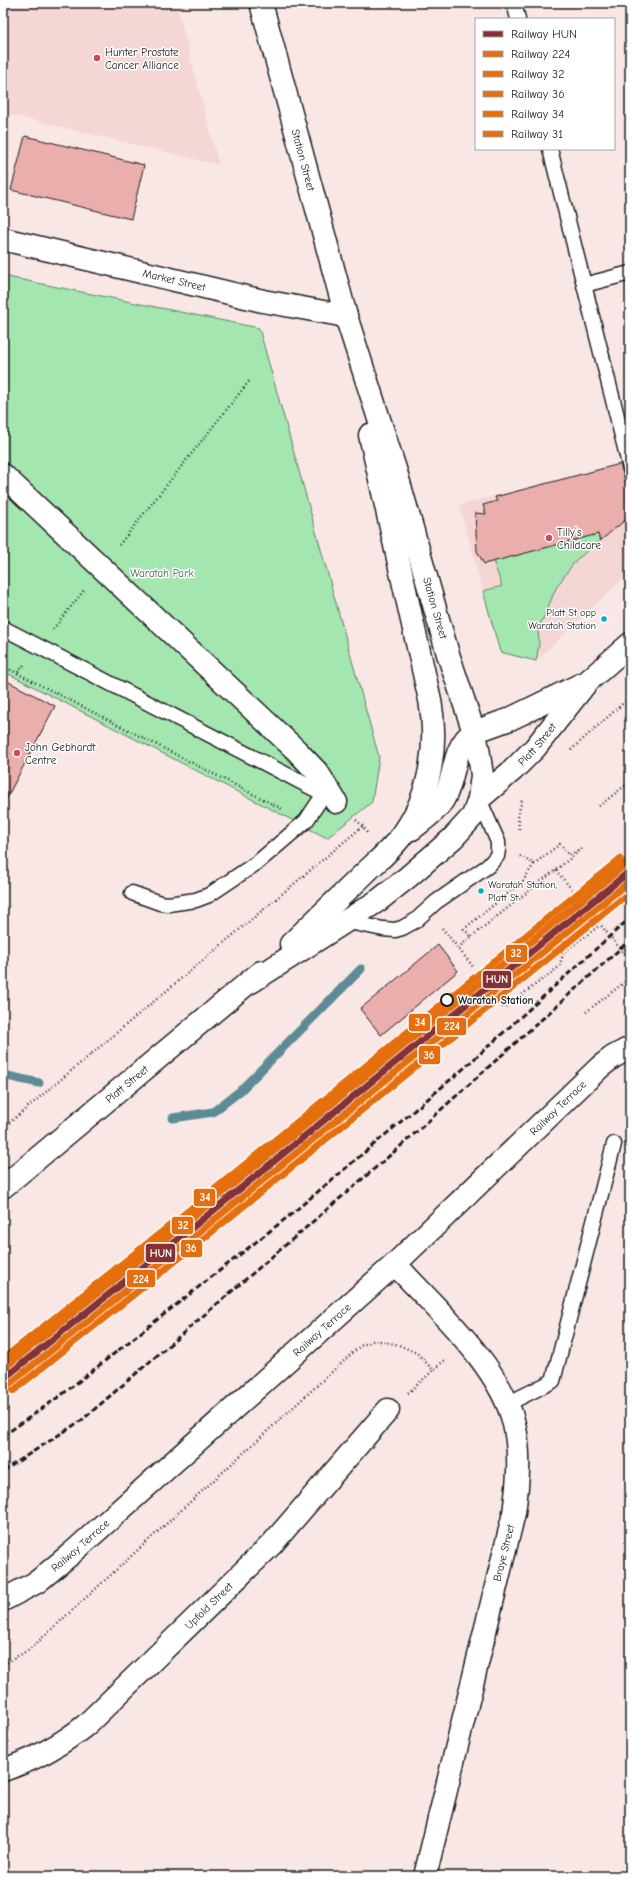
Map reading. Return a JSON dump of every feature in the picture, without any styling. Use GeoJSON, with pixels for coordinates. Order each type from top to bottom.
{"type":"FeatureCollection","features":[{"type":"Feature","properties":{"kind":"main road","name":"Station Street"},"geometry":{"type":"LineString","coordinates":[[261,3],[346,316],[396,472],[448,654],[474,732],[481,769],[479,799],[473,816],[464,827],[408,877]]}},
{"type":"Feature","properties":{"kind":"main road","name":"Market Street"},"geometry":{"type":"LineString","coordinates":[[3,239],[263,301],[346,316]]}},
{"type":"Feature","properties":{"kind":"main road","name":"Station Street"},"geometry":{"type":"LineString","coordinates":[[346,316],[363,403],[433,713],[432,747],[428,777],[424,792],[414,817],[406,830],[387,851]]}},
{"type":"Feature","properties":{"kind":"main road"},"geometry":{"type":"LineString","coordinates":[[3,475],[296,750],[318,773],[336,802]]}},
{"type":"Feature","properties":{"kind":"main road","name":"Platt Street"},"geometry":{"type":"LineString","coordinates":[[479,799],[508,775],[535,748],[587,682],[630,644]]}},
{"type":"Feature","properties":{"kind":"main road","name":"Platt Street"},"geometry":{"type":"LineString","coordinates":[[474,732],[510,719],[587,682]]}},
{"type":"Feature","properties":{"kind":"main road"},"geometry":{"type":"LineString","coordinates":[[387,851],[435,809],[443,800],[448,790],[463,740],[474,732]]}},
{"type":"Feature","properties":{"kind":"main road","name":"Platt Street"},"geometry":{"type":"LineString","coordinates":[[3,1187],[251,982],[387,851]]}},
{"type":"Feature","properties":{"kind":"main road","name":"Platt Street"},"geometry":{"type":"LineString","coordinates":[[251,982],[379,900],[408,877]]}},
{"type":"Feature","properties":{"kind":"main road","name":"Railway Terrace"},"geometry":{"type":"LineString","coordinates":[[3,1600],[36,1582],[54,1568],[395,1264],[600,1067],[612,1057],[630,1048]]}},
{"type":"Feature","properties":{"kind":"main road","name":"Braye Street"},"geometry":{"type":"LineString","coordinates":[[395,1264],[465,1341],[492,1377],[507,1404],[514,1423],[519,1459],[514,1513],[425,1876]]}},
{"type":"Feature","properties":{"kind":"main road","name":"Upfold Street"},"geometry":{"type":"LineString","coordinates":[[3,1770],[20,1764],[55,1747],[86,1725],[272,1544],[388,1410]]}},
{"type":"Feature","properties":{"kind":"lane"},"geometry":{"type":"LineString","coordinates":[[514,3],[518,18]]}},
{"type":"Feature","properties":{"kind":"lane"},"geometry":{"type":"LineString","coordinates":[[550,150],[630,468]]}},
{"type":"Feature","properties":{"kind":"lane"},"geometry":{"type":"LineString","coordinates":[[584,285],[630,273]]}},
{"type":"Feature","properties":{"kind":"lane"},"geometry":{"type":"LineString","coordinates":[[3,628],[324,794],[306,821],[258,862],[220,888],[196,900],[180,904],[160,903],[132,893]]}},
{"type":"Feature","properties":{"kind":"lane"},"geometry":{"type":"LineString","coordinates":[[344,921],[390,930],[402,928],[415,921],[436,902],[488,866],[496,856],[498,842],[479,799]]}},
{"type":"Feature","properties":{"kind":"lane"},"geometry":{"type":"LineString","coordinates":[[507,1404],[553,1381],[614,1144]]}},
{"type":"Feature","properties":{"kind":"path"},"geometry":{"type":"LineString","coordinates":[[18,672],[250,380]]}},
{"type":"Feature","properties":{"kind":"path"},"geometry":{"type":"LineString","coordinates":[[3,666],[18,672],[306,821]]}},
{"type":"Feature","properties":{"kind":"path"},"geometry":{"type":"LineString","coordinates":[[568,752],[630,697]]}},
{"type":"Feature","properties":{"kind":"path"},"geometry":{"type":"LineString","coordinates":[[599,806],[630,782]]}},
{"type":"Feature","properties":{"kind":"path"},"geometry":{"type":"LineString","coordinates":[[519,835],[518,815],[522,799]]}},
{"type":"Feature","properties":{"kind":"path"},"geometry":{"type":"LineString","coordinates":[[3,1128],[363,826]]}},
{"type":"Feature","properties":{"kind":"path"},"geometry":{"type":"LineString","coordinates":[[458,948],[582,849],[569,855],[560,844],[534,864],[523,881],[464,929],[471,937]]}},
{"type":"Feature","properties":{"kind":"path"},"geometry":{"type":"LineString","coordinates":[[516,861],[519,850]]}},
{"type":"Feature","properties":{"kind":"path"},"geometry":{"type":"LineString","coordinates":[[518,855],[534,864]]}},
{"type":"Feature","properties":{"kind":"path"},"geometry":{"type":"LineString","coordinates":[[556,870],[630,961]]}},
{"type":"Feature","properties":{"kind":"path"},"geometry":{"type":"LineString","coordinates":[[524,982],[548,966],[600,925]]}},
{"type":"Feature","properties":{"kind":"path"},"geometry":{"type":"LineString","coordinates":[[447,934],[474,968]]}},
{"type":"Feature","properties":{"kind":"path"},"geometry":{"type":"LineString","coordinates":[[493,994],[504,1008],[559,966],[564,952]]}},
{"type":"Feature","properties":{"kind":"path"},"geometry":{"type":"LineString","coordinates":[[586,1012],[630,978]]}},
{"type":"Feature","properties":{"kind":"path"},"geometry":{"type":"LineString","coordinates":[[3,1664],[29,1650],[354,1351],[367,1342],[375,1340],[399,1345],[417,1353],[434,1371],[388,1410]]}},
{"type":"Feature","properties":{"kind":"shaded area","name":"Hunter Prostate Cancer Alliance"},"geometry":{"type":"Polygon","coordinates":[[[3,3],[176,3],[219,165],[3,113],[3,3]]]}},
{"type":"Feature","properties":{"kind":"shaded area","name":"Tilly’s Childcare"},"geometry":{"type":"Polygon","coordinates":[[[621,464],[630,497],[630,572],[536,661],[500,652],[459,505],[621,464]]]}},
{"type":"Feature","properties":{"kind":"green space","name":"Waratah Park"},"geometry":{"type":"Polygon","coordinates":[[[3,276],[259,328],[379,757],[372,802],[327,838],[3,671],[3,276]]]}},
{"type":"Feature","properties":{"kind":"green space"},"geometry":{"type":"Polygon","coordinates":[[[595,521],[600,541],[576,560],[557,586],[538,630],[539,644],[536,661],[500,652],[483,591],[502,586],[493,561],[595,521]]]}},
{"type":"Feature","properties":{"kind":"building"},"geometry":{"type":"Polygon","coordinates":[[[25,136],[144,165],[131,219],[11,190],[25,136]]]}},
{"type":"Feature","properties":{"kind":"building"},"geometry":{"type":"Polygon","coordinates":[[[620,464],[630,497],[630,516],[600,541],[598,534],[484,564],[477,551],[475,513],[486,514],[483,505],[497,501],[495,497],[620,464]]]}},
{"type":"Feature","properties":{"kind":"building","name":"John Gebhardt Centre"},"geometry":{"type":"Polygon","coordinates":[[[3,679],[55,706],[3,805],[3,679]]]}},
{"type":"Feature","properties":{"kind":"building"},"geometry":{"type":"Polygon","coordinates":[[[438,945],[458,971],[381,1035],[360,1009],[438,945]]]}},
{"type":"Feature","properties":{"kind":"waterway"},"geometry":{"type":"LineString","coordinates":[[173,1118],[213,1112],[240,1091],[361,969]]}},
{"type":"Feature","properties":{"kind":"waterway"},"geometry":{"type":"LineString","coordinates":[[3,1075],[39,1083]]}},
{"type":"Feature","properties":{"kind":"railway"},"geometry":{"type":"LineString","coordinates":[[3,1436],[64,1393],[289,1216],[462,1070],[630,918]]}},
{"type":"Feature","properties":{"kind":"railway"},"geometry":{"type":"LineString","coordinates":[[3,1471],[82,1420],[395,1151],[630,940]]}},
{"type":"Feature","properties":{"kind":"rail line","name":"34"},"geometry":{"type":"LineString","coordinates":[[3,1359],[188,1211],[620,859]]}},
{"type":"Feature","properties":{"kind":"rail line","name":"31"},"geometry":{"type":"LineString","coordinates":[[8,1362],[531,941],[630,859]]}},
{"type":"Feature","properties":{"kind":"rail line","name":"32"},"geometry":{"type":"LineString","coordinates":[[3,1369],[193,1217],[625,865]]}},
{"type":"Feature","properties":{"kind":"rail line","name":"HUN"},"geometry":{"type":"LineString","coordinates":[[3,1379],[198,1223],[630,871]]}},
{"type":"Feature","properties":{"kind":"rail line","name":"224"},"geometry":{"type":"LineString","coordinates":[[8,1385],[203,1229],[630,881]]}},
{"type":"Feature","properties":{"kind":"rail line","name":"36"},"geometry":{"type":"LineString","coordinates":[[13,1391],[208,1235],[630,892]]}},
{"type":"Feature","properties":{"kind":"place","name":"Hunter Prostate Cancer Alliance"},"geometry":{"type":"Point","coordinates":[97,58]}},
{"type":"Feature","properties":{"kind":"place","name":"Tilly’s Childcare"},"geometry":{"type":"Point","coordinates":[549,538]}},
{"type":"Feature","properties":{"kind":"place","name":"Platt St opp Waratah Station"},"geometry":{"type":"Point","coordinates":[604,619]}},
{"type":"Feature","properties":{"kind":"place","name":"John Gebhardt Centre"},"geometry":{"type":"Point","coordinates":[17,753]}},
{"type":"Feature","properties":{"kind":"place","name":"Waratah Station, Platt St"},"geometry":{"type":"Point","coordinates":[481,891]}},
{"type":"Feature","properties":{"kind":"place","name":"Waratah Station"},"geometry":{"type":"Point","coordinates":[447,1000]}}]}
